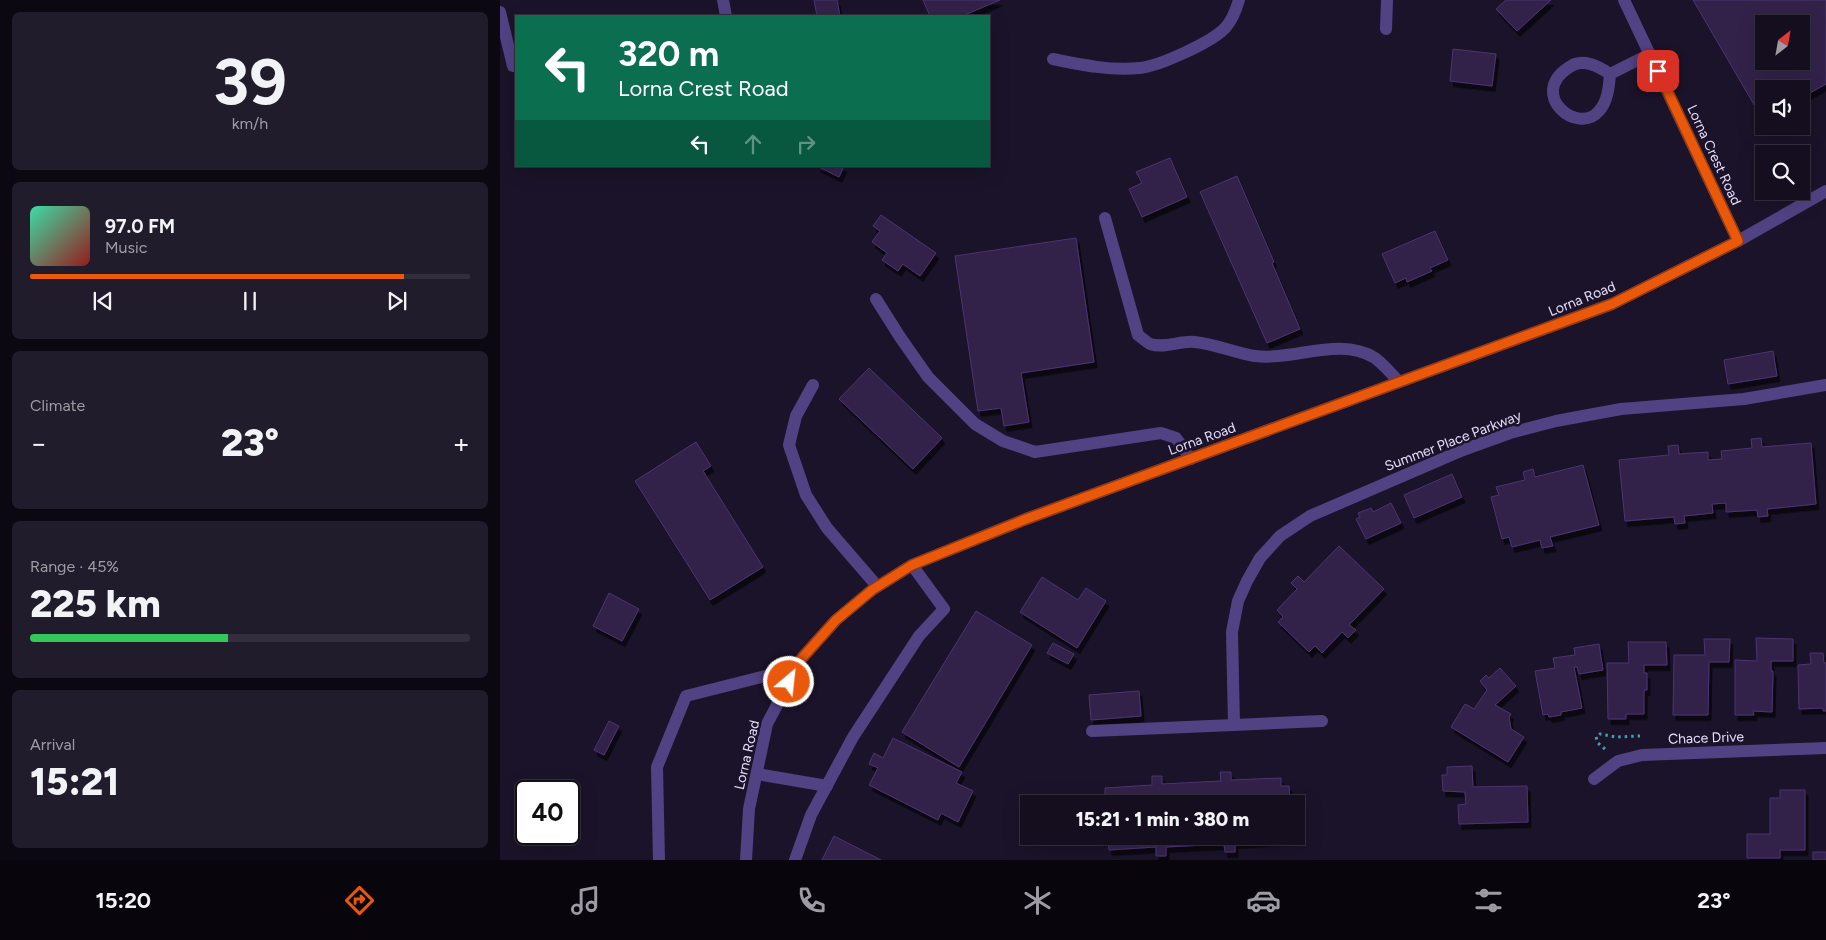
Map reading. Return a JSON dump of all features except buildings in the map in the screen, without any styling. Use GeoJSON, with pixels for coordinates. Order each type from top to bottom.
{"type":"FeatureCollection","features":[{"type":"Feature","properties":{"kind":"street"},"geometry":{"type":"LineString","coordinates":[[723,0],[726,15]]}},
{"type":"Feature","properties":{"kind":"street"},"geometry":{"type":"LineString","coordinates":[[1053,59],[1090,67],[1142,68],[1177,56],[1214,38],[1226,27],[1235,12],[1239,0]]}},
{"type":"Feature","properties":{"kind":"street"},"geometry":{"type":"LineString","coordinates":[[1386,28],[1387,0]]}},
{"type":"Feature","properties":{"kind":"street","name":"Lorna Crest Road"},"geometry":{"type":"LineString","coordinates":[[1624,0],[1738,241]]}},
{"type":"Feature","properties":{"kind":"street"},"geometry":{"type":"LineString","coordinates":[[500,12],[513,66],[515,66]]}},
{"type":"Feature","properties":{"kind":"street"},"geometry":{"type":"LineString","coordinates":[[1610,74],[1650,54]]}},
{"type":"Feature","properties":{"kind":"street"},"geometry":{"type":"LineString","coordinates":[[1585,62],[1598,66],[1610,74],[1605,102],[1599,112],[1582,119],[1566,115],[1559,109],[1552,95],[1552,87],[1561,72],[1571,66],[1585,62]]}},
{"type":"Feature","properties":{"kind":"street","name":"Lorna Road"},"geometry":{"type":"LineString","coordinates":[[746,860],[749,809],[767,724],[802,658],[836,620],[877,586],[912,565],[1026,519],[1612,304],[1738,241],[1826,191]]}},
{"type":"Feature","properties":{"kind":"street"},"geometry":{"type":"LineString","coordinates":[[1105,218],[1138,335],[1149,344],[1167,345],[1194,341],[1255,356],[1281,356],[1338,349],[1352,350],[1374,358],[1399,382]]}},
{"type":"Feature","properties":{"kind":"street"},"geometry":{"type":"LineString","coordinates":[[876,299],[928,378],[975,424],[1003,441],[1035,452],[1161,433],[1176,438],[1191,459]]}},
{"type":"Feature","properties":{"kind":"street","name":"Summer Place Parkway"},"geometry":{"type":"LineString","coordinates":[[1234,725],[1232,702],[1232,632],[1238,601],[1260,558],[1280,536],[1310,516],[1463,450],[1510,433],[1556,420],[1621,409],[1744,400],[1826,384]]}},
{"type":"Feature","properties":{"kind":"street"},"geometry":{"type":"LineString","coordinates":[[813,385],[796,416],[789,445],[806,495],[827,528],[877,586]]}},
{"type":"Feature","properties":{"kind":"street"},"geometry":{"type":"LineString","coordinates":[[794,860],[811,815],[853,737],[919,636],[944,609],[912,565]]}},
{"type":"Feature","properties":{"kind":"street"},"geometry":{"type":"LineString","coordinates":[[659,860],[658,766],[686,696],[797,668]]}},
{"type":"Feature","properties":{"kind":"street"},"geometry":{"type":"LineString","coordinates":[[1092,731],[1322,721]]}},
{"type":"Feature","properties":{"kind":"street","name":"Chace Drive"},"geometry":{"type":"LineString","coordinates":[[1594,779],[1618,761],[1642,755],[1826,748]]}},
{"type":"Feature","properties":{"kind":"street"},"geometry":{"type":"LineString","coordinates":[[756,774],[827,786]]}},
{"type":"Feature","properties":{"kind":"route"},"geometry":{"type":"LineString","coordinates":[[789,682],[802,658],[836,620],[872,590],[912,565],[1026,519],[1246,440],[1612,304],[1738,241],[1658,71]]}}]}
